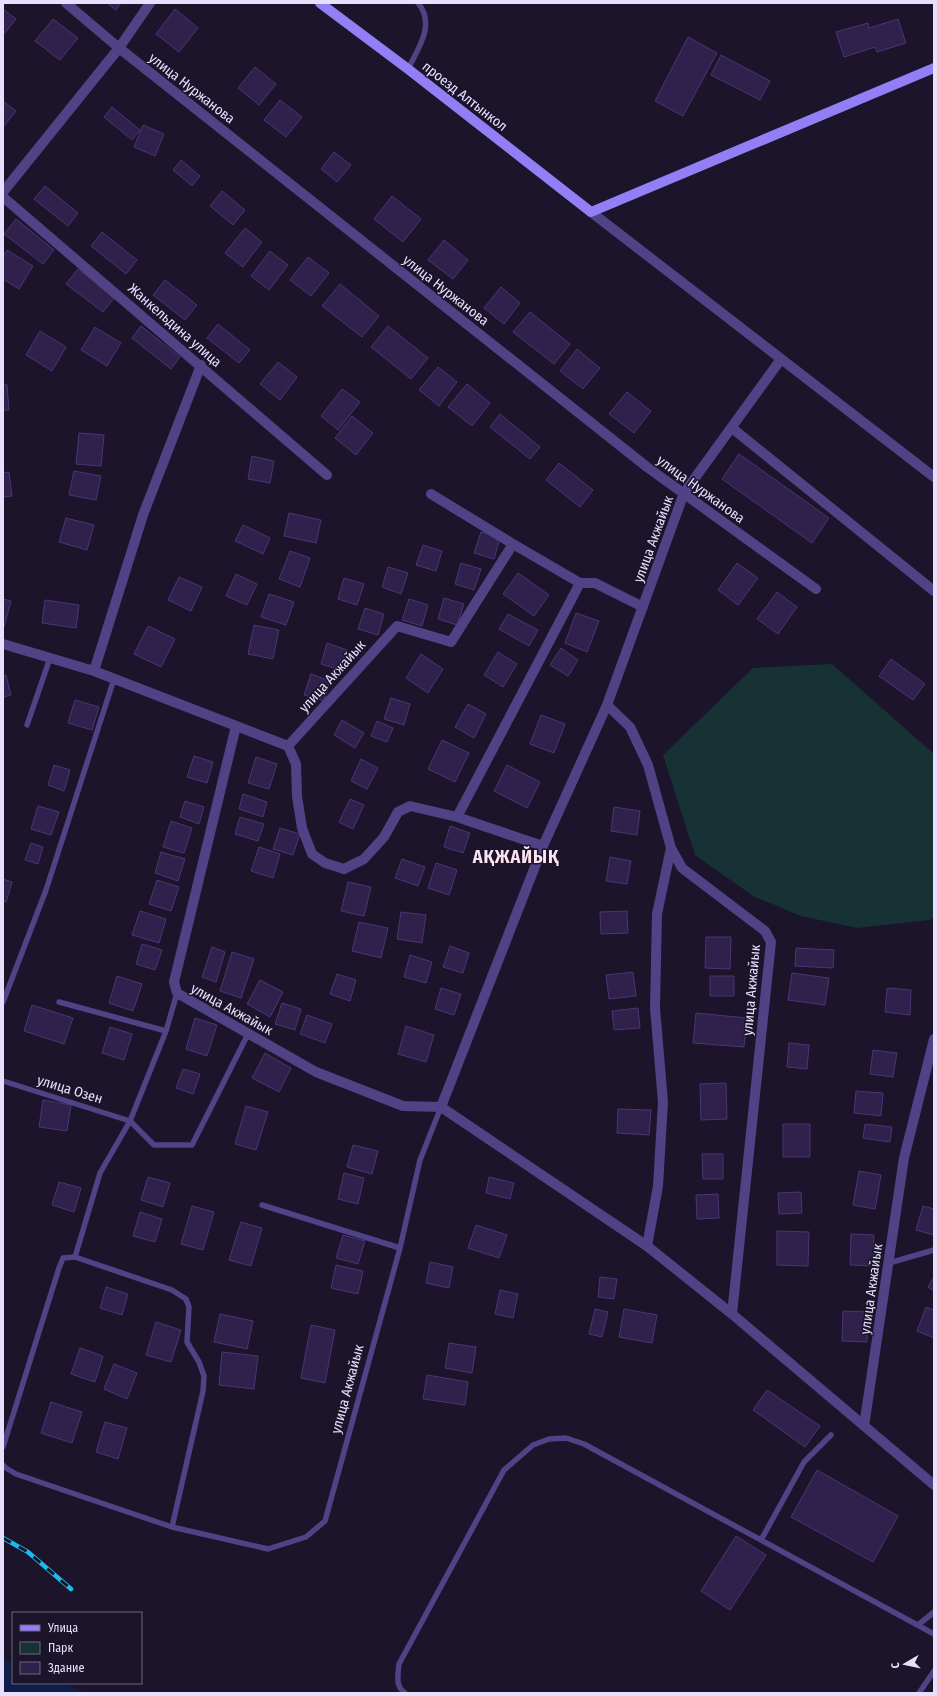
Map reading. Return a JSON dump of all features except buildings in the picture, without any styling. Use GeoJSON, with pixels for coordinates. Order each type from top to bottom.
{"type":"FeatureCollection","features":[{"type":"Feature","properties":{"kind":"main road","name":"проезд Алтынкол"},"geometry":{"type":"LineString","coordinates":[[322,4],[408,69],[590,212]]}},
{"type":"Feature","properties":{"kind":"main road"},"geometry":{"type":"LineString","coordinates":[[590,212],[934,68]]}},
{"type":"Feature","properties":{"kind":"street","name":"улица Нуржанова"},"geometry":{"type":"LineString","coordinates":[[66,3],[119,48],[647,467],[816,589]]}},
{"type":"Feature","properties":{"kind":"street"},"geometry":{"type":"LineString","coordinates":[[3,192],[119,48],[150,3]]}},
{"type":"Feature","properties":{"kind":"street","name":"Жанкельдина улица"},"geometry":{"type":"LineString","coordinates":[[3,196],[327,475]]}},
{"type":"Feature","properties":{"kind":"street"},"geometry":{"type":"LineString","coordinates":[[590,212],[934,476]]}},
{"type":"Feature","properties":{"kind":"street","name":"улица Акжайык"},"geometry":{"type":"LineString","coordinates":[[236,726],[174,982],[177,994],[316,1072],[404,1106],[441,1107],[542,846],[607,705],[684,493],[781,359]]}},
{"type":"Feature","properties":{"kind":"street"},"geometry":{"type":"LineString","coordinates":[[94,671],[143,515],[200,365]]}},
{"type":"Feature","properties":{"kind":"street"},"geometry":{"type":"LineString","coordinates":[[732,428],[934,591]]}},
{"type":"Feature","properties":{"kind":"street"},"geometry":{"type":"LineString","coordinates":[[431,494],[512,544],[580,583],[595,583],[643,607]]}},
{"type":"Feature","properties":{"kind":"street","name":"улица Акжайык"},"geometry":{"type":"LineString","coordinates":[[288,746],[397,626],[451,642],[512,544]]}},
{"type":"Feature","properties":{"kind":"street"},"geometry":{"type":"LineString","coordinates":[[457,817],[580,583]]}},
{"type":"Feature","properties":{"kind":"street"},"geometry":{"type":"LineString","coordinates":[[3,644],[94,671],[288,746],[296,764],[297,796],[302,828],[312,854],[325,863],[344,869],[364,859],[384,837],[398,812],[410,806],[457,817],[542,846]]}},
{"type":"Feature","properties":{"kind":"street","name":"улица Акжайык"},"geometry":{"type":"LineString","coordinates":[[607,705],[630,728],[648,765],[671,848],[682,868],[765,931],[771,942],[732,1314]]}},
{"type":"Feature","properties":{"kind":"street"},"geometry":{"type":"LineString","coordinates":[[647,1246],[658,1186],[663,1102],[654,1008],[656,914],[671,848]]}},
{"type":"Feature","properties":{"kind":"street","name":"улица Акжайык"},"geometry":{"type":"LineString","coordinates":[[864,1426],[904,1158],[934,1039]]}},
{"type":"Feature","properties":{"kind":"street"},"geometry":{"type":"LineString","coordinates":[[441,1107],[647,1246],[732,1314],[934,1485]]}},
{"type":"Feature","properties":{"kind":"lane"},"geometry":{"type":"LineString","coordinates":[[408,69],[426,34],[426,21],[422,8],[418,3]]}},
{"type":"Feature","properties":{"kind":"lane"},"geometry":{"type":"LineString","coordinates":[[27,725],[50,658]]}},
{"type":"Feature","properties":{"kind":"lane"},"geometry":{"type":"LineString","coordinates":[[3,1002],[46,890],[114,679]]}},
{"type":"Feature","properties":{"kind":"lane"},"geometry":{"type":"LineString","coordinates":[[75,1257],[100,1173],[130,1121],[166,1031],[177,994]]}},
{"type":"Feature","properties":{"kind":"lane"},"geometry":{"type":"LineString","coordinates":[[59,1002],[166,1031]]}},
{"type":"Feature","properties":{"kind":"lane"},"geometry":{"type":"LineString","coordinates":[[130,1121],[154,1145],[192,1145],[248,1034]]}},
{"type":"Feature","properties":{"kind":"lane","name":"улица Озен"},"geometry":{"type":"LineString","coordinates":[[3,1081],[130,1121]]}},
{"type":"Feature","properties":{"kind":"lane","name":"улица Акжайык"},"geometry":{"type":"LineString","coordinates":[[3,1465],[16,1474],[172,1527],[268,1549],[306,1537],[325,1521],[400,1248],[420,1160],[441,1107]]}},
{"type":"Feature","properties":{"kind":"lane"},"geometry":{"type":"LineString","coordinates":[[262,1205],[400,1248]]}},
{"type":"Feature","properties":{"kind":"lane"},"geometry":{"type":"LineString","coordinates":[[889,1263],[934,1250]]}},
{"type":"Feature","properties":{"kind":"lane"},"geometry":{"type":"LineString","coordinates":[[3,1447],[63,1258],[75,1257],[172,1290],[186,1299],[189,1307],[187,1342],[199,1362],[204,1376],[203,1391],[172,1527]]}},
{"type":"Feature","properties":{"kind":"lane"},"geometry":{"type":"LineString","coordinates":[[761,1540],[804,1462],[830,1435]]}},
{"type":"Feature","properties":{"kind":"lane"},"geometry":{"type":"LineString","coordinates":[[404,1693],[400,1690],[397,1679],[399,1664],[504,1470],[533,1445],[549,1439],[566,1438],[584,1444],[934,1634]]}},
{"type":"Feature","properties":{"kind":"lane"},"geometry":{"type":"LineString","coordinates":[[918,1625],[934,1612]]}},
{"type":"Feature","properties":{"kind":"lane"},"geometry":{"type":"LineString","coordinates":[[919,1693],[934,1670]]}},
{"type":"Feature","properties":{"kind":"green space"},"geometry":{"type":"Polygon","coordinates":[[[832,664],[934,754],[934,916],[930,920],[857,928],[801,916],[753,896],[695,855],[663,755],[753,668],[832,664]]]}},
{"type":"Feature","properties":{"kind":"water"},"geometry":{"type":"Polygon","coordinates":[[[3,1660],[12,1663],[12,1684],[66,1684],[86,1693],[3,1693],[3,1660]]]}},
{"type":"Feature","properties":{"kind":"railway"},"geometry":{"type":"LineString","coordinates":[[3,1538],[28,1552],[71,1589]]}},
{"type":"Feature","properties":{"kind":"district","name":"АҚЖАЙЫҚ"},"geometry":{"type":"Point","coordinates":[516,857]}}]}
